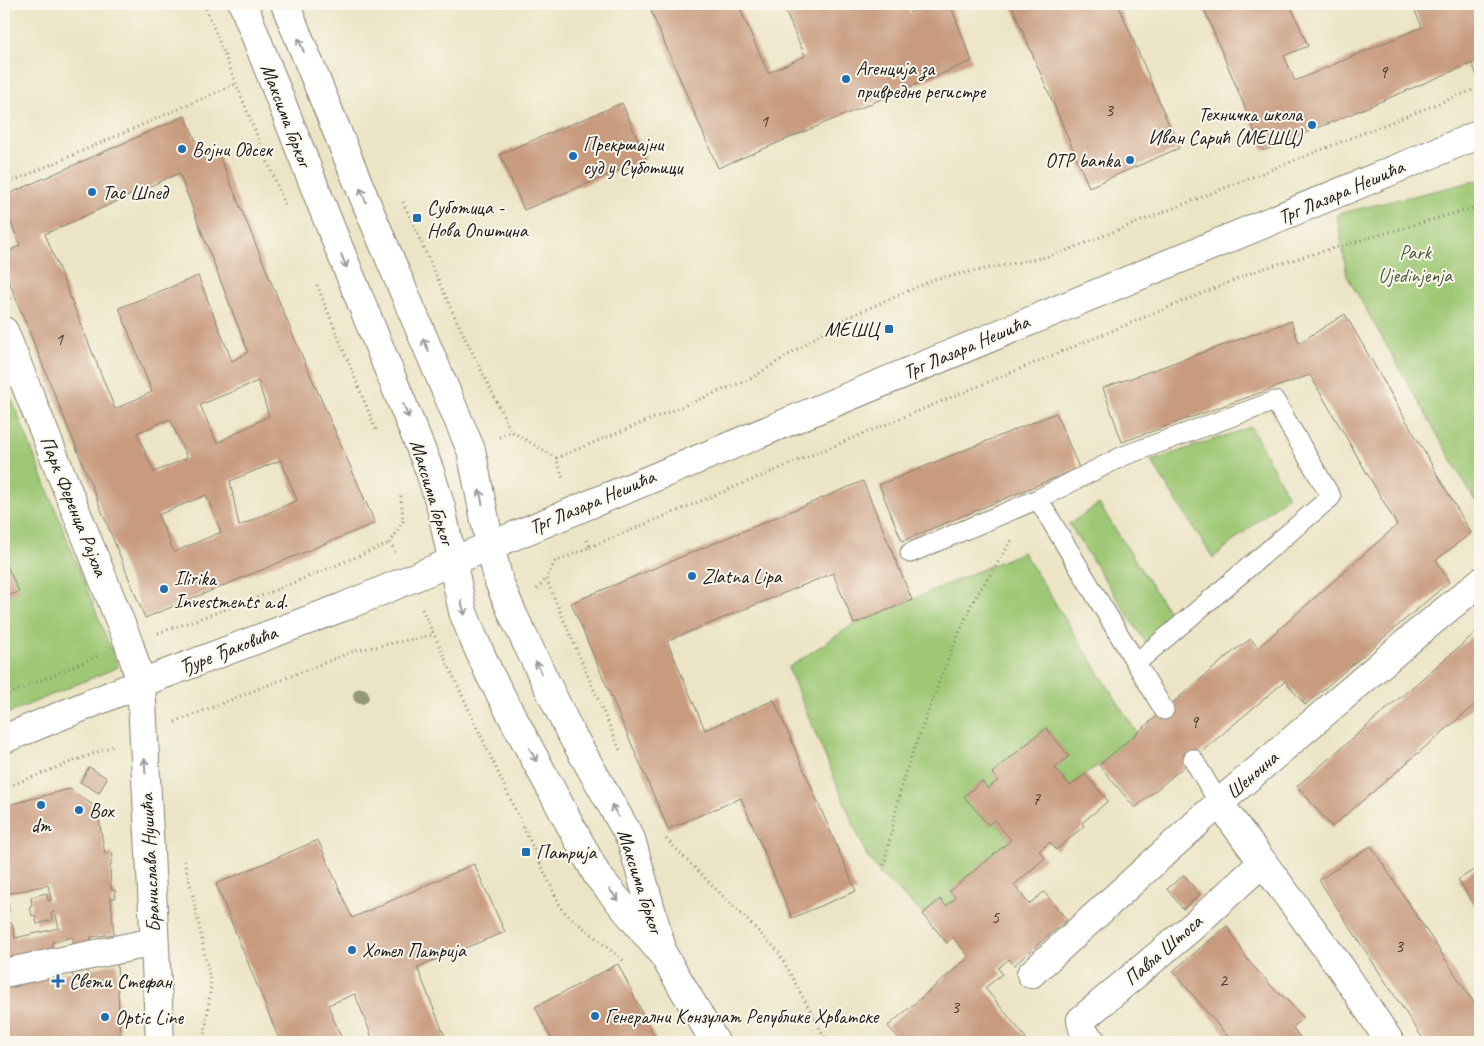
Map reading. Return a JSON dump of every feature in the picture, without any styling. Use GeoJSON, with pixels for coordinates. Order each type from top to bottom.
{"type":"FeatureCollection","features":[{"type":"Feature","properties":{"kind":"main road","name":"Максима Горког"},"geometry":{"type":"LineString","coordinates":[[242,4],[429,469],[441,507],[463,612],[473,637],[495,684],[597,875],[664,956],[715,1042]]}},
{"type":"Feature","properties":{"kind":"main road","name":"Максима Горког"},"geometry":{"type":"LineString","coordinates":[[285,4],[370,212],[471,450],[499,582],[569,730],[631,839],[664,956]]}},
{"type":"Feature","properties":{"kind":"main road","name":"Трг Лазара Нешића"},"geometry":{"type":"LineString","coordinates":[[453,561],[1480,134]]}},
{"type":"Feature","properties":{"kind":"main road","name":"Парк Ференца Рајхла"},"geometry":{"type":"LineString","coordinates":[[4,331],[128,644],[141,683]]}},
{"type":"Feature","properties":{"kind":"main road","name":"Ђуре Ђаковића"},"geometry":{"type":"LineString","coordinates":[[4,739],[141,683],[343,607],[453,561]]}},
{"type":"Feature","properties":{"kind":"main road","name":"Шеноина"},"geometry":{"type":"LineString","coordinates":[[1031,974],[1219,803],[1480,582]]}},
{"type":"Feature","properties":{"kind":"main road","name":"Бранислава Нушића"},"geometry":{"type":"LineString","coordinates":[[141,683],[160,1042]]}},
{"type":"Feature","properties":{"kind":"main road"},"geometry":{"type":"LineString","coordinates":[[1219,803],[1341,968],[1390,1042]]}},
{"type":"Feature","properties":{"kind":"main road","name":"Павла Штоса"},"geometry":{"type":"LineString","coordinates":[[1092,1042],[1084,1033],[1081,1020],[1193,926],[1263,862]]}},
{"type":"Feature","properties":{"kind":"main road"},"geometry":{"type":"LineString","coordinates":[[4,972],[154,942]]}},
{"type":"Feature","properties":{"kind":"lane"},"geometry":{"type":"LineString","coordinates":[[910,553],[1038,500],[1123,456],[1275,401],[1332,497],[1136,663]]}},
{"type":"Feature","properties":{"kind":"lane"},"geometry":{"type":"LineString","coordinates":[[1038,500],[1164,710]]}},
{"type":"Feature","properties":{"kind":"lane"},"geometry":{"type":"LineString","coordinates":[[1193,759],[1219,803]]}},
{"type":"Feature","properties":{"kind":"path"},"geometry":{"type":"LineString","coordinates":[[4,185],[236,84]]}},
{"type":"Feature","properties":{"kind":"path"},"geometry":{"type":"LineString","coordinates":[[556,458],[752,378],[844,319],[935,279],[1055,255],[1480,87]]}},
{"type":"Feature","properties":{"kind":"path"},"geometry":{"type":"LineString","coordinates":[[590,547],[1261,269],[1480,206]]}},
{"type":"Feature","properties":{"kind":"path"},"geometry":{"type":"LineString","coordinates":[[884,864],[903,779],[944,669],[972,603],[1013,539]]}},
{"type":"Feature","properties":{"kind":"path"},"geometry":{"type":"LineString","coordinates":[[4,696],[128,644],[244,603],[390,543]]}},
{"type":"Feature","properties":{"kind":"path"},"geometry":{"type":"LineString","coordinates":[[4,788],[354,651],[433,635]]}},
{"type":"Feature","properties":{"kind":"path"},"geometry":{"type":"LineString","coordinates":[[183,858],[192,891],[211,985],[204,1042]]}},
{"type":"Feature","properties":{"kind":"green space","name":"Park Ujedinjenja"},"geometry":{"type":"Polygon","coordinates":[[[1480,180],[1480,497],[1475,501],[1347,276],[1337,214],[1480,180]]]}},
{"type":"Feature","properties":{"kind":"green space"},"geometry":{"type":"Polygon","coordinates":[[[4,380],[118,667],[4,715],[4,380]]]}},
{"type":"Feature","properties":{"kind":"green space"},"geometry":{"type":"Polygon","coordinates":[[[1251,427],[1288,496],[1213,558],[1151,461],[1251,427]]]}},
{"type":"Feature","properties":{"kind":"green space"},"geometry":{"type":"Polygon","coordinates":[[[1099,504],[1177,625],[1147,645],[1069,524],[1099,504]]]}},
{"type":"Feature","properties":{"kind":"green space"},"geometry":{"type":"Polygon","coordinates":[[[1023,552],[1137,733],[1099,765],[1070,786],[1055,768],[1069,756],[1046,728],[992,773],[998,780],[988,789],[982,781],[988,825],[994,820],[1011,840],[950,891],[956,898],[946,906],[940,899],[923,914],[881,875],[867,856],[788,668],[854,624],[1023,552]]]}},
{"type":"Feature","properties":{"kind":"building"},"geometry":{"type":"Polygon","coordinates":[[[668,4],[738,4],[768,73],[805,56],[782,4],[907,4],[910,13],[932,4],[950,4],[972,61],[718,168],[651,11],[668,4]]]}},
{"type":"Feature","properties":{"kind":"building"},"geometry":{"type":"Polygon","coordinates":[[[1011,4],[1118,4],[1179,148],[1089,187],[1011,4]]]}},
{"type":"Feature","properties":{"kind":"building","name":"Техничка школа Иван Сарић (МЕШЦ)"},"geometry":{"type":"Polygon","coordinates":[[[1202,4],[1290,4],[1308,46],[1284,56],[1295,81],[1422,27],[1412,4],[1480,4],[1480,84],[1472,63],[1263,151],[1202,4]]]}},
{"type":"Feature","properties":{"kind":"building","name":"Прекршајни суд у Суботици"},"geometry":{"type":"Polygon","coordinates":[[[622,103],[646,159],[524,210],[500,154],[622,103]]]}},
{"type":"Feature","properties":{"kind":"building"},"geometry":{"type":"Polygon","coordinates":[[[185,116],[205,161],[219,155],[293,335],[375,523],[145,618],[4,269],[4,254],[20,245],[4,206],[4,196],[185,116]],[[179,173],[45,234],[115,409],[152,392],[119,308],[198,276],[232,361],[248,352],[179,173]],[[258,381],[200,405],[217,443],[269,416],[258,381]],[[170,419],[137,433],[154,472],[187,458],[170,419]],[[281,460],[230,481],[239,526],[297,500],[281,460]],[[206,495],[158,515],[174,552],[221,532],[206,495]]]}},
{"type":"Feature","properties":{"kind":"building"},"geometry":{"type":"Polygon","coordinates":[[[1345,314],[1471,533],[1436,560],[1449,582],[1305,705],[1285,681],[1135,808],[1099,765],[1235,650],[1251,639],[1258,648],[1397,525],[1310,375],[1122,442],[1103,388],[1291,321],[1299,343],[1345,314]]]}},
{"type":"Feature","properties":{"kind":"building"},"geometry":{"type":"Polygon","coordinates":[[[1056,413],[1079,468],[902,541],[879,485],[1056,413]]]}},
{"type":"Feature","properties":{"kind":"building"},"geometry":{"type":"Polygon","coordinates":[[[863,481],[912,600],[854,624],[833,573],[667,641],[705,730],[774,700],[856,891],[792,918],[741,798],[668,829],[571,603],[863,481]]]}},
{"type":"Feature","properties":{"kind":"building"},"geometry":{"type":"Polygon","coordinates":[[[4,559],[19,592],[4,597],[4,559]]]}},
{"type":"Feature","properties":{"kind":"building"},"geometry":{"type":"Polygon","coordinates":[[[1480,629],[1480,700],[1332,827],[1297,786],[1480,629]]]}},
{"type":"Feature","properties":{"kind":"building"},"geometry":{"type":"Polygon","coordinates":[[[1046,728],[1069,756],[1055,768],[1070,786],[1085,774],[1108,801],[1082,823],[1084,826],[1056,850],[1050,842],[1039,851],[1045,858],[1014,885],[1029,904],[1044,892],[1067,920],[1014,965],[1009,959],[998,968],[1002,974],[985,988],[1026,1038],[1021,1042],[902,1042],[888,1026],[969,957],[953,937],[947,943],[923,914],[940,899],[946,906],[956,898],[950,891],[1011,840],[994,820],[988,825],[964,796],[982,781],[988,789],[998,780],[992,773],[1046,728]]]}},
{"type":"Feature","properties":{"kind":"building"},"geometry":{"type":"Polygon","coordinates":[[[89,767],[107,778],[99,793],[80,782],[89,767]]]}},
{"type":"Feature","properties":{"kind":"building"},"geometry":{"type":"Polygon","coordinates":[[[70,789],[97,808],[105,854],[113,853],[110,868],[111,890],[115,890],[115,898],[111,898],[114,934],[91,937],[91,941],[73,947],[73,937],[52,942],[52,950],[4,959],[4,952],[7,951],[4,925],[12,923],[15,938],[59,928],[55,912],[51,913],[52,920],[37,924],[35,915],[32,916],[31,897],[47,893],[48,901],[51,900],[48,885],[6,894],[9,910],[4,911],[4,806],[70,789]]]}},
{"type":"Feature","properties":{"kind":"building","name":"Хотел Патрија"},"geometry":{"type":"Polygon","coordinates":[[[318,840],[352,918],[474,864],[505,932],[417,967],[447,1042],[374,1042],[355,994],[328,1005],[343,1042],[280,1042],[216,884],[318,840]]]}},
{"type":"Feature","properties":{"kind":"building"},"geometry":{"type":"Polygon","coordinates":[[[1371,846],[1480,1012],[1480,1042],[1425,1042],[1319,880],[1371,846]]]}},
{"type":"Feature","properties":{"kind":"building"},"geometry":{"type":"Polygon","coordinates":[[[1475,869],[1480,878],[1480,914],[1458,880],[1475,869]]]}},
{"type":"Feature","properties":{"kind":"building"},"geometry":{"type":"Polygon","coordinates":[[[1184,875],[1200,895],[1183,909],[1167,889],[1184,875]]]}},
{"type":"Feature","properties":{"kind":"building"},"geometry":{"type":"Polygon","coordinates":[[[1227,926],[1248,960],[1303,1017],[1293,1028],[1304,1042],[1232,1042],[1173,971],[1227,926]]]}},
{"type":"Feature","properties":{"kind":"building"},"geometry":{"type":"Polygon","coordinates":[[[117,963],[120,1042],[4,1042],[4,989],[19,986],[23,978],[72,972],[74,981],[90,978],[86,970],[117,963]]]}},
{"type":"Feature","properties":{"kind":"building"},"geometry":{"type":"Polygon","coordinates":[[[618,964],[657,1042],[553,1042],[535,1007],[618,964]]]}},
{"type":"Feature","properties":{"kind":"place","name":"Агенција за привредне регистре"},"geometry":{"type":"Point","coordinates":[846,79]}},
{"type":"Feature","properties":{"kind":"place","name":"Техничка школа Иван Сарић (МЕШЦ)"},"geometry":{"type":"Point","coordinates":[1312,125]}},
{"type":"Feature","properties":{"kind":"place","name":"Војни Одсек"},"geometry":{"type":"Point","coordinates":[182,149]}},
{"type":"Feature","properties":{"kind":"place","name":"Прекршајни суд у Суботици"},"geometry":{"type":"Point","coordinates":[573,156]}},
{"type":"Feature","properties":{"kind":"place","name":"OTP banka"},"geometry":{"type":"Point","coordinates":[1130,160]}},
{"type":"Feature","properties":{"kind":"place","name":"Тас Шпед"},"geometry":{"type":"Point","coordinates":[92,192]}},
{"type":"Feature","properties":{"kind":"place","name":"Суботица - Нова Општина"},"geometry":{"type":"Point","coordinates":[417,218]}},
{"type":"Feature","properties":{"kind":"place","name":"МЕШЦ"},"geometry":{"type":"Point","coordinates":[889,329]}},
{"type":"Feature","properties":{"kind":"place","name":"Zlatna Lipa"},"geometry":{"type":"Point","coordinates":[692,576]}},
{"type":"Feature","properties":{"kind":"place","name":"Ilirika Investments a.d."},"geometry":{"type":"Point","coordinates":[164,589]}},
{"type":"Feature","properties":{"kind":"place","name":"dm"},"geometry":{"type":"Point","coordinates":[41,805]}},
{"type":"Feature","properties":{"kind":"place","name":"Box"},"geometry":{"type":"Point","coordinates":[79,810]}},
{"type":"Feature","properties":{"kind":"place","name":"Патрија"},"geometry":{"type":"Point","coordinates":[526,852]}},
{"type":"Feature","properties":{"kind":"place","name":"Хотел Патрија"},"geometry":{"type":"Point","coordinates":[352,950]}},
{"type":"Feature","properties":{"kind":"place","name":"Свети Стефан"},"geometry":{"type":"Point","coordinates":[58,981]}},
{"type":"Feature","properties":{"kind":"place","name":"Генерални Конзулат Републике Хрватске"},"geometry":{"type":"Point","coordinates":[595,1016]}},
{"type":"Feature","properties":{"kind":"place","name":"Optic Line"},"geometry":{"type":"Point","coordinates":[105,1017]}}]}
